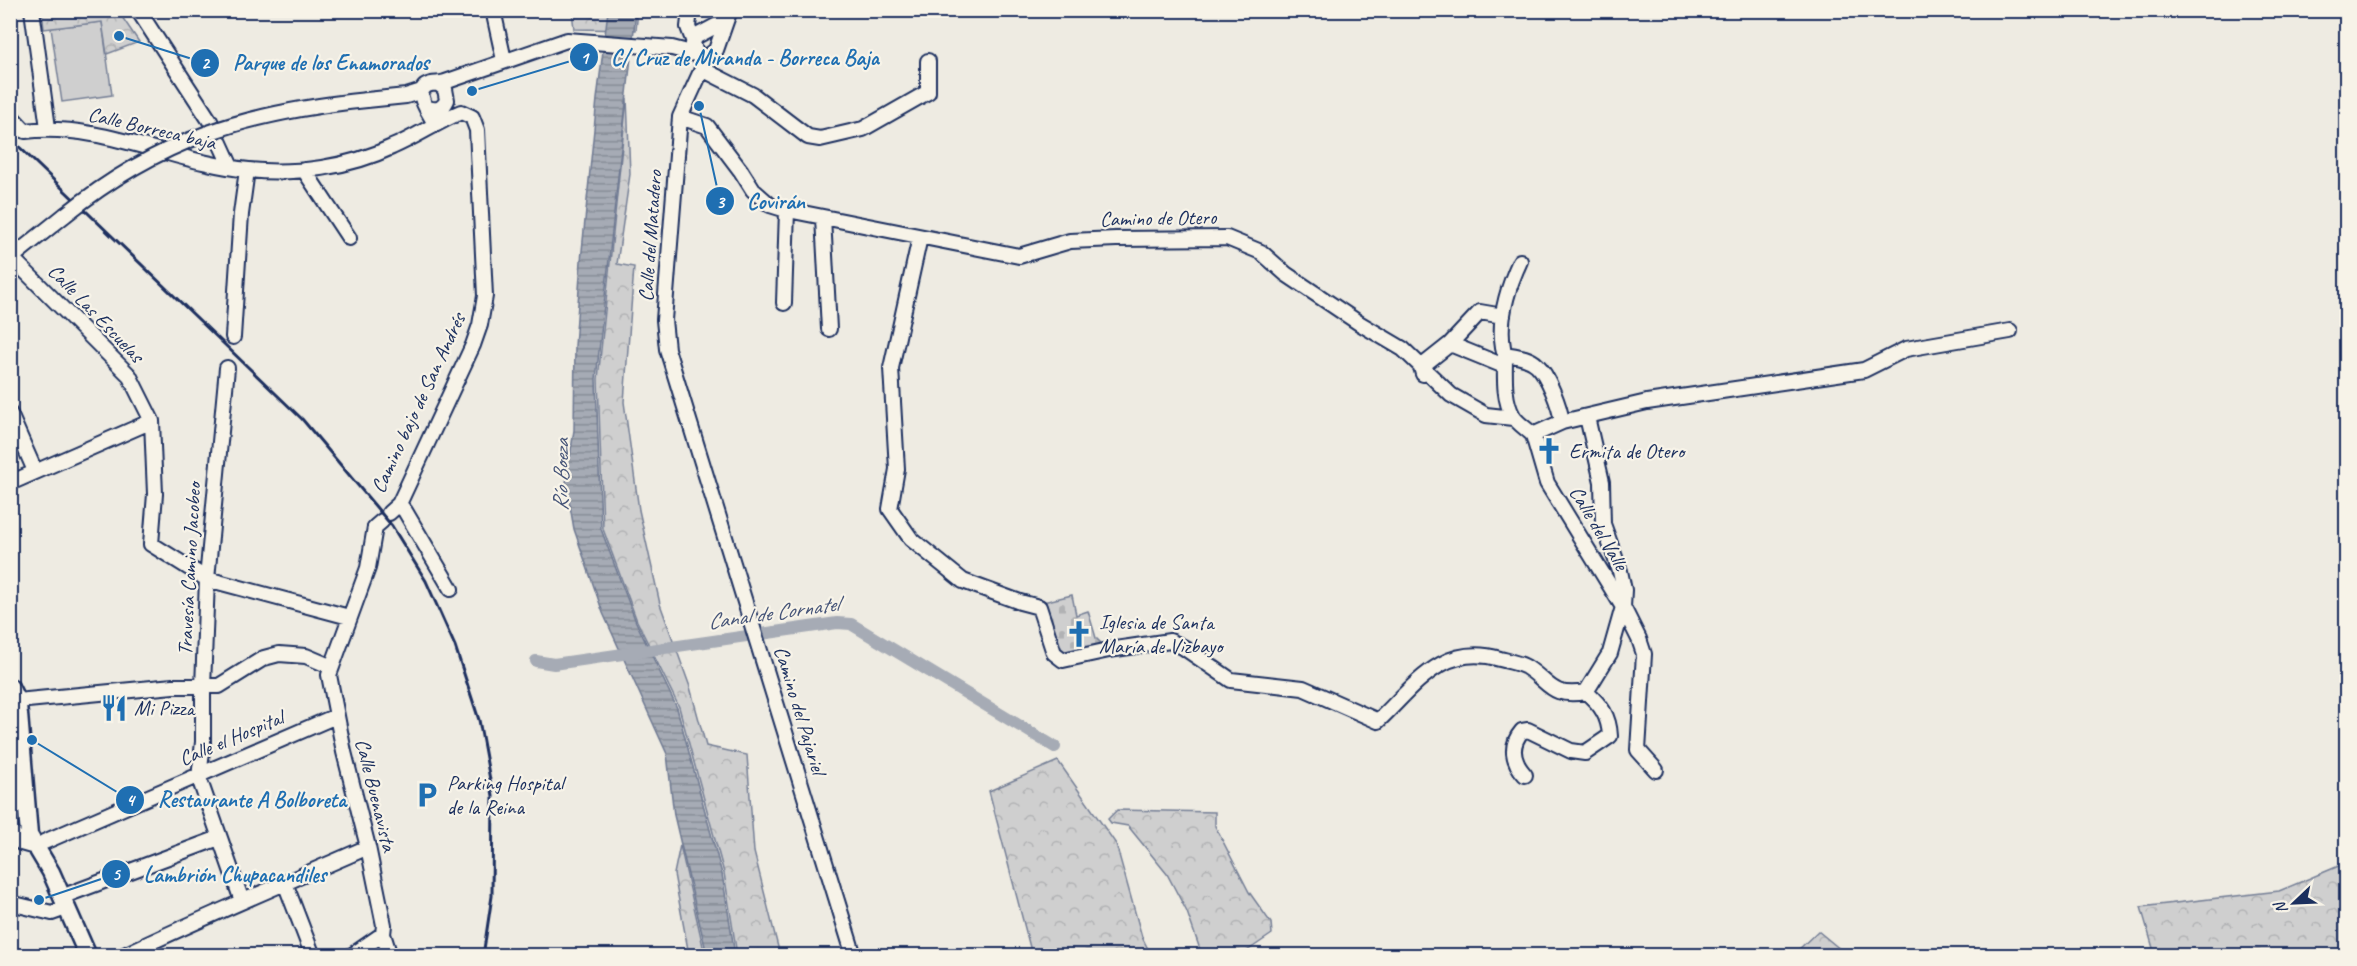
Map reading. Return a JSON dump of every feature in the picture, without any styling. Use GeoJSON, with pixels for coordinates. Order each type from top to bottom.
{"type":"FeatureCollection","features":[{"type":"Feature","properties":{"kind":"main road"},"geometry":{"type":"LineString","coordinates":[[14,694],[29,835],[39,845],[88,956]]}},
{"type":"Feature","properties":{"kind":"street"},"geometry":{"type":"LineString","coordinates":[[32,10],[48,128]]}},
{"type":"Feature","properties":{"kind":"street"},"geometry":{"type":"LineString","coordinates":[[138,10],[210,121],[231,167]]}},
{"type":"Feature","properties":{"kind":"street"},"geometry":{"type":"LineString","coordinates":[[493,10],[504,60]]}},
{"type":"Feature","properties":{"kind":"street"},"geometry":{"type":"LineString","coordinates":[[690,15],[688,27],[702,47],[753,95],[808,137],[820,139],[863,129],[928,92],[928,61]]}},
{"type":"Feature","properties":{"kind":"street","name":"Calle del Matadero"},"geometry":{"type":"LineString","coordinates":[[684,409],[667,349],[664,320],[680,117],[702,47],[727,16]]}},
{"type":"Feature","properties":{"kind":"street"},"geometry":{"type":"LineString","coordinates":[[11,258],[91,194],[135,165],[184,142],[228,126],[287,110],[406,96],[424,101],[435,110],[441,108],[445,93],[476,71],[567,40],[675,48],[702,47]]}},
{"type":"Feature","properties":{"kind":"street"},"geometry":{"type":"LineString","coordinates":[[435,124],[424,101],[428,85],[445,93],[455,115]]}},
{"type":"Feature","properties":{"kind":"street","name":"Camino bajo de San Andrés"},"geometry":{"type":"LineString","coordinates":[[332,667],[368,567],[375,527],[390,513],[473,345],[480,325],[484,296],[477,130],[472,117],[461,112],[455,115]]}},
{"type":"Feature","properties":{"kind":"street","name":"Calle Borreca baja"},"geometry":{"type":"LineString","coordinates":[[10,115],[25,131],[48,128],[149,146],[202,162],[247,170],[304,170],[362,159],[392,148],[455,115]]}},
{"type":"Feature","properties":{"kind":"street","name":"Camino de Otero"},"geometry":{"type":"LineString","coordinates":[[680,117],[707,126],[753,190],[770,205],[823,218],[1019,256],[1070,242],[1128,238],[1227,238],[1242,242],[1261,252],[1286,274],[1359,323],[1403,349],[1422,370],[1451,395],[1494,417],[1514,418]]}},
{"type":"Feature","properties":{"kind":"street"},"geometry":{"type":"LineString","coordinates":[[233,337],[241,214],[247,170]]}},
{"type":"Feature","properties":{"kind":"street"},"geometry":{"type":"LineString","coordinates":[[304,170],[349,238]]}},
{"type":"Feature","properties":{"kind":"street"},"geometry":{"type":"LineString","coordinates":[[784,303],[788,210]]}},
{"type":"Feature","properties":{"kind":"street"},"geometry":{"type":"LineString","coordinates":[[823,218],[829,329]]}},
{"type":"Feature","properties":{"kind":"street"},"geometry":{"type":"LineString","coordinates":[[920,237],[891,368],[897,469],[890,509],[911,539],[963,581],[1039,607],[1054,653],[1063,660],[1109,650],[1170,641],[1184,647],[1231,680],[1303,688],[1378,721],[1436,665],[1460,655],[1487,655],[1525,666],[1548,687],[1562,693],[1586,692],[1600,704],[1610,722],[1610,736],[1585,753],[1571,751],[1528,730],[1522,731],[1514,741],[1513,751],[1519,769],[1525,775]]}},
{"type":"Feature","properties":{"kind":"street","name":"Calle Las Escuelas"},"geometry":{"type":"LineString","coordinates":[[11,258],[129,375],[153,421],[155,494],[151,544],[207,579]]}},
{"type":"Feature","properties":{"kind":"street"},"geometry":{"type":"LineString","coordinates":[[1520,261],[1510,283],[1503,316],[1504,356],[1508,405],[1514,418],[1533,435],[1562,422],[1647,402],[1864,370],[1906,349],[2010,331]]}},
{"type":"Feature","properties":{"kind":"street"},"geometry":{"type":"LineString","coordinates":[[1422,370],[1480,312],[1503,316]]}},
{"type":"Feature","properties":{"kind":"street"},"geometry":{"type":"LineString","coordinates":[[1450,344],[1504,356],[1525,358],[1537,364],[1544,373],[1561,411],[1562,422]]}},
{"type":"Feature","properties":{"kind":"street","name":"Travesía Camino Jacobeo"},"geometry":{"type":"LineString","coordinates":[[226,368],[207,579],[201,774],[199,778],[242,902]]}},
{"type":"Feature","properties":{"kind":"street","name":"Camino del Pajariel"},"geometry":{"type":"LineString","coordinates":[[684,409],[854,956]]}},
{"type":"Feature","properties":{"kind":"street"},"geometry":{"type":"LineString","coordinates":[[10,414],[35,471]]}},
{"type":"Feature","properties":{"kind":"street"},"geometry":{"type":"LineString","coordinates":[[1586,692],[1610,653],[1623,607],[1624,590],[1620,571],[1603,524],[1602,482],[1587,417]]}},
{"type":"Feature","properties":{"kind":"street"},"geometry":{"type":"LineString","coordinates":[[10,483],[153,421]]}},
{"type":"Feature","properties":{"kind":"street","name":"Calle del Valle"},"geometry":{"type":"LineString","coordinates":[[1533,435],[1547,483],[1623,607],[1639,639],[1644,654],[1638,750],[1656,770]]}},
{"type":"Feature","properties":{"kind":"street"},"geometry":{"type":"LineString","coordinates":[[390,513],[405,511],[451,589]]}},
{"type":"Feature","properties":{"kind":"street"},"geometry":{"type":"LineString","coordinates":[[207,579],[349,617]]}},
{"type":"Feature","properties":{"kind":"street"},"geometry":{"type":"LineString","coordinates":[[14,694],[219,686],[264,658],[279,654],[306,656],[332,667]]}},
{"type":"Feature","properties":{"kind":"street","name":"Calle Buenavista"},"geometry":{"type":"LineString","coordinates":[[332,667],[330,684],[336,716],[368,847],[384,925],[383,934],[390,956]]}},
{"type":"Feature","properties":{"kind":"street","name":"Calle el Hospital"},"geometry":{"type":"LineString","coordinates":[[39,845],[336,716]]}},
{"type":"Feature","properties":{"kind":"street"},"geometry":{"type":"LineString","coordinates":[[10,830],[21,843],[39,845]]}},
{"type":"Feature","properties":{"kind":"street"},"geometry":{"type":"LineString","coordinates":[[10,903],[52,913],[64,903],[219,838]]}},
{"type":"Feature","properties":{"kind":"street"},"geometry":{"type":"LineString","coordinates":[[122,956],[148,950],[242,902],[368,847]]}},
{"type":"Feature","properties":{"kind":"street"},"geometry":{"type":"LineString","coordinates":[[285,883],[314,956]]}},
{"type":"Feature","properties":{"kind":"street"},"geometry":{"type":"LineString","coordinates":[[351,956],[383,934]]}},
{"type":"Feature","properties":{"kind":"green space"},"geometry":{"type":"Polygon","coordinates":[[[42,11],[118,11],[139,42],[107,54],[102,22],[44,29],[42,11]]]}},
{"type":"Feature","properties":{"kind":"green space"},"geometry":{"type":"Polygon","coordinates":[[[572,11],[638,11],[636,30],[574,29],[572,11]]]}},
{"type":"Feature","properties":{"kind":"green space"},"geometry":{"type":"Polygon","coordinates":[[[102,22],[112,95],[62,102],[51,28],[102,22]]]}},
{"type":"Feature","properties":{"kind":"green space"},"geometry":{"type":"Polygon","coordinates":[[[627,98],[630,174],[617,264],[634,267],[624,402],[639,510],[660,604],[690,687],[706,746],[747,755],[754,852],[780,955],[737,955],[724,873],[679,707],[637,621],[603,529],[598,379],[627,98]]]}},
{"type":"Feature","properties":{"kind":"green space"},"geometry":{"type":"Polygon","coordinates":[[[1072,595],[1076,615],[1088,611],[1096,638],[1102,644],[1064,657],[1052,631],[1043,602],[1072,595]]]}},
{"type":"Feature","properties":{"kind":"green space"},"geometry":{"type":"Polygon","coordinates":[[[1058,761],[1116,844],[1142,937],[1151,955],[1032,955],[989,791],[1058,761]]]}},
{"type":"Feature","properties":{"kind":"green space"},"geometry":{"type":"Polygon","coordinates":[[[1117,810],[1215,812],[1215,826],[1249,892],[1271,923],[1272,934],[1241,955],[1202,955],[1187,912],[1167,874],[1128,826],[1111,823],[1108,819],[1117,810]]]}},
{"type":"Feature","properties":{"kind":"green space"},"geometry":{"type":"Polygon","coordinates":[[[680,845],[705,955],[689,955],[674,874],[680,845]]]}},
{"type":"Feature","properties":{"kind":"green space"},"geometry":{"type":"Polygon","coordinates":[[[2346,863],[2346,955],[2155,955],[2141,907],[2279,891],[2346,863]]]}},
{"type":"Feature","properties":{"kind":"green space"},"geometry":{"type":"Polygon","coordinates":[[[1818,931],[1847,955],[1793,955],[1818,931]]]}},
{"type":"Feature","properties":{"kind":"shaded area"},"geometry":{"type":"Polygon","coordinates":[[[608,11],[636,11],[596,379],[601,529],[636,622],[677,708],[722,874],[735,955],[707,955],[674,815],[667,754],[603,613],[574,529],[566,483],[574,430],[575,346],[581,261],[608,11]]]}},
{"type":"Feature","properties":{"kind":"waterway","name":"Canal de Cornatel"},"geometry":{"type":"LineString","coordinates":[[536,661],[554,664],[837,623],[851,624],[1055,747]]}},
{"type":"Feature","properties":{"kind":"railway"},"geometry":{"type":"LineString","coordinates":[[10,138],[302,419],[392,526],[426,581],[455,646],[479,720],[493,796],[492,896],[483,956]]}},
{"type":"Feature","properties":{"kind":"place","name":"Parque de los Enamorados"},"geometry":{"type":"Point","coordinates":[119,36]}},
{"type":"Feature","properties":{"kind":"place","name":"C/ Cruz de Miranda - Borreca Baja"},"geometry":{"type":"Point","coordinates":[472,91]}},
{"type":"Feature","properties":{"kind":"place","name":"Covirán"},"geometry":{"type":"Point","coordinates":[699,106]}},
{"type":"Feature","properties":{"kind":"place","name":"Ermita de Otero"},"geometry":{"type":"Point","coordinates":[1549,451]}},
{"type":"Feature","properties":{"kind":"place","name":"Iglesia de Santa María de Vizbayo"},"geometry":{"type":"Point","coordinates":[1079,634]}},
{"type":"Feature","properties":{"kind":"place","name":"Mi Pizza"},"geometry":{"type":"Point","coordinates":[114,708]}},
{"type":"Feature","properties":{"kind":"place","name":"Restaurante A Bolboreta"},"geometry":{"type":"Point","coordinates":[32,740]}},
{"type":"Feature","properties":{"kind":"place","name":"Parking Hospital de la Reina"},"geometry":{"type":"Point","coordinates":[427,795]}},
{"type":"Feature","properties":{"kind":"place","name":"Lambrión Chupacandiles"},"geometry":{"type":"Point","coordinates":[39,900]}},
{"type":"Feature","properties":{"kind":"water label","name":"Río Boeza"},"geometry":{"type":"Point","coordinates":[561,475]}}]}
